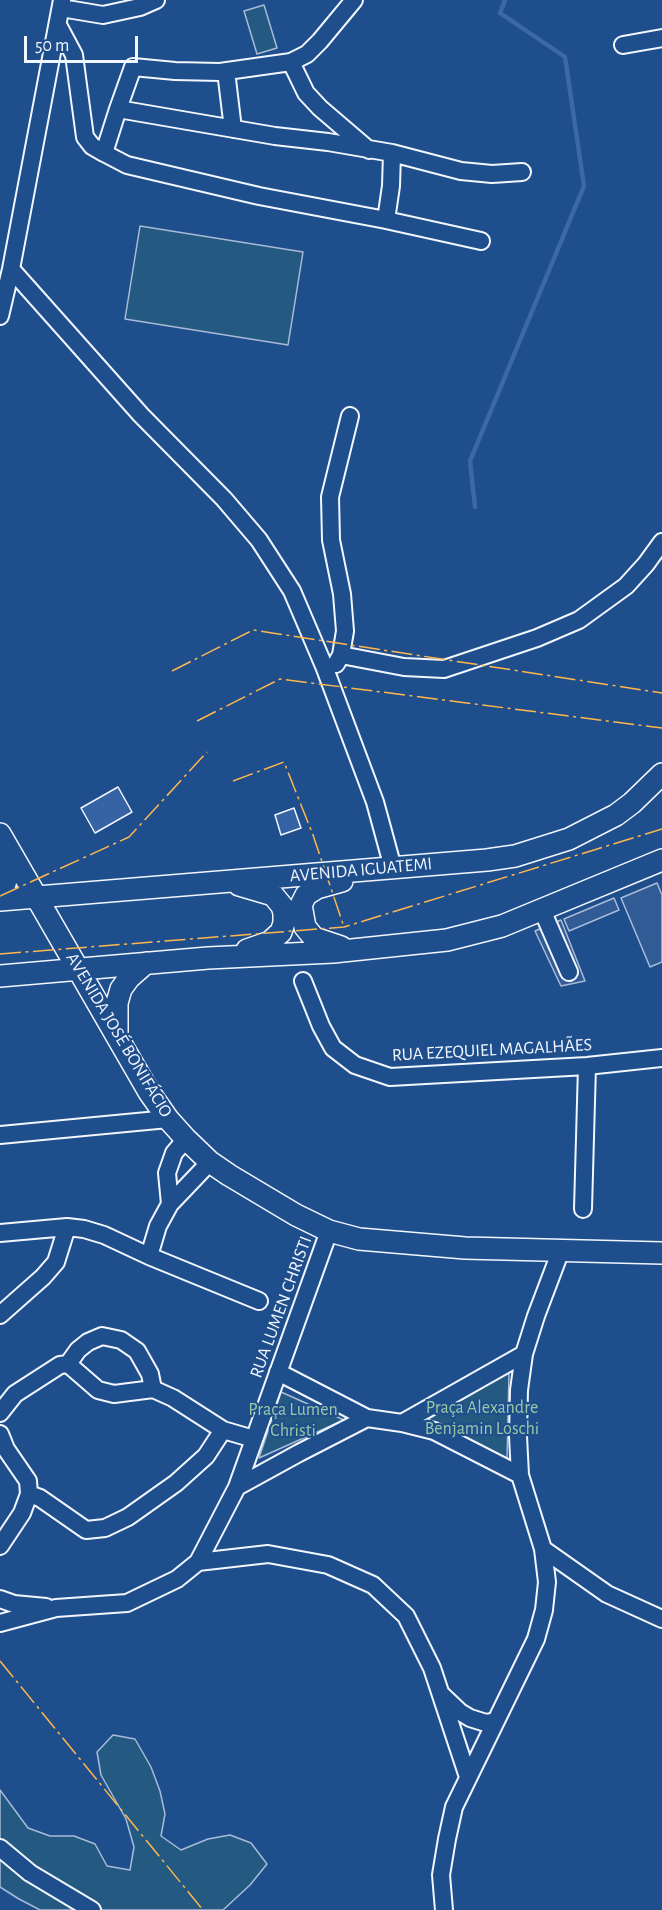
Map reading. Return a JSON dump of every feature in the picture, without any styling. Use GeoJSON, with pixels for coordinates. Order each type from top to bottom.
{"type":"FeatureCollection","features":[{"type":"Feature","properties":{"kind":"main road","name":"AVENIDA IGUATEMI"},"geometry":{"type":"LineString","coordinates":[[0,900],[515,856],[569,839],[616,815],[662,774]]}},
{"type":"Feature","properties":{"kind":"main road"},"geometry":{"type":"LineString","coordinates":[[0,891],[5,884],[10,863],[4,841]]}},
{"type":"Feature","properties":{"kind":"main road","name":"AVENIDA JOSÉ BONIFÁCIO"},"geometry":{"type":"LineString","coordinates":[[4,841],[149,1092],[168,1119],[210,1162],[296,1215],[329,1231],[359,1239],[465,1248],[662,1253]]}},
{"type":"Feature","properties":{"kind":"main road"},"geometry":{"type":"LineString","coordinates":[[0,976],[208,958],[350,950],[447,940],[502,926],[662,860]]}},
{"type":"Feature","properties":{"kind":"main road"},"geometry":{"type":"LineString","coordinates":[[350,950],[314,938],[305,927],[301,905],[306,895],[317,888],[389,868]]}},
{"type":"Feature","properties":{"kind":"main road"},"geometry":{"type":"LineString","coordinates":[[208,958],[270,942],[281,932],[284,923],[282,906],[273,896],[246,886],[222,882]]}},
{"type":"Feature","properties":{"kind":"main road"},"geometry":{"type":"LineString","coordinates":[[117,1038],[117,1004],[121,989],[129,978],[146,963]]}},
{"type":"Feature","properties":{"kind":"street"},"geometry":{"type":"LineString","coordinates":[[0,316],[62,4],[103,15],[140,7],[156,0]]}},
{"type":"Feature","properties":{"kind":"street"},"geometry":{"type":"LineString","coordinates":[[104,153],[133,67],[226,72],[291,62],[307,54],[354,0]]}},
{"type":"Feature","properties":{"kind":"street"},"geometry":{"type":"LineString","coordinates":[[58,25],[74,55],[85,137],[92,146],[127,165],[259,196],[481,241]]}},
{"type":"Feature","properties":{"kind":"street"},"geometry":{"type":"LineString","coordinates":[[623,45],[662,38]]}},
{"type":"Feature","properties":{"kind":"street"},"geometry":{"type":"LineString","coordinates":[[291,62],[306,93],[369,150]]}},
{"type":"Feature","properties":{"kind":"street"},"geometry":{"type":"LineString","coordinates":[[226,72],[233,129]]}},
{"type":"Feature","properties":{"kind":"street"},"geometry":{"type":"LineString","coordinates":[[118,109],[392,153],[461,171],[492,174],[522,172]]}},
{"type":"Feature","properties":{"kind":"street"},"geometry":{"type":"LineString","coordinates":[[386,220],[391,186],[392,153]]}},
{"type":"Feature","properties":{"kind":"street"},"geometry":{"type":"LineString","coordinates":[[11,269],[141,415],[203,476],[258,540],[292,591],[328,677],[375,802],[389,868]]}},
{"type":"Feature","properties":{"kind":"street"},"geometry":{"type":"LineString","coordinates":[[328,677],[341,655],[345,631],[342,594],[331,540],[330,497],[350,416]]}},
{"type":"Feature","properties":{"kind":"street"},"geometry":{"type":"LineString","coordinates":[[341,655],[404,667],[444,669],[537,638],[579,620],[626,586],[662,542]]}},
{"type":"Feature","properties":{"kind":"street"},"geometry":{"type":"LineString","coordinates":[[542,910],[569,972]]}},
{"type":"Feature","properties":{"kind":"street","name":"RUA EZEQUIEL MAGALHÃES"},"geometry":{"type":"LineString","coordinates":[[303,981],[321,1026],[333,1048],[355,1065],[390,1077],[587,1066],[662,1058]]}},
{"type":"Feature","properties":{"kind":"street"},"geometry":{"type":"LineString","coordinates":[[584,1209],[587,1066]]}},
{"type":"Feature","properties":{"kind":"street"},"geometry":{"type":"LineString","coordinates":[[0,1135],[168,1119]]}},
{"type":"Feature","properties":{"kind":"street"},"geometry":{"type":"LineString","coordinates":[[170,1204],[167,1173],[174,1153],[186,1139]]}},
{"type":"Feature","properties":{"kind":"street"},"geometry":{"type":"LineString","coordinates":[[149,1256],[158,1226],[170,1204],[210,1162]]}},
{"type":"Feature","properties":{"kind":"street"},"geometry":{"type":"LineString","coordinates":[[0,1315],[43,1277],[56,1262],[67,1227]]}},
{"type":"Feature","properties":{"kind":"street"},"geometry":{"type":"LineString","coordinates":[[0,1233],[67,1227],[84,1229],[104,1235],[259,1301]]}},
{"type":"Feature","properties":{"kind":"street","name":"RUA LUMEN CHRISTI"},"geometry":{"type":"LineString","coordinates":[[198,1562],[237,1488],[329,1231]]}},
{"type":"Feature","properties":{"kind":"street"},"geometry":{"type":"LineString","coordinates":[[444,1910],[441,1875],[454,1807],[536,1639],[544,1610],[547,1582],[543,1549],[520,1475],[519,1390],[524,1354],[561,1250]]}},
{"type":"Feature","properties":{"kind":"street"},"geometry":{"type":"LineString","coordinates":[[0,1413],[15,1394],[60,1365],[68,1364],[78,1350],[88,1342],[102,1336],[121,1340],[137,1352],[150,1374],[153,1389]]}},
{"type":"Feature","properties":{"kind":"street"},"geometry":{"type":"LineString","coordinates":[[402,1423],[524,1354]]}},
{"type":"Feature","properties":{"kind":"street"},"geometry":{"type":"LineString","coordinates":[[68,1364],[98,1390],[114,1394],[153,1389],[174,1398],[223,1430],[254,1439]]}},
{"type":"Feature","properties":{"kind":"street"},"geometry":{"type":"LineString","coordinates":[[278,1372],[367,1418],[434,1431],[520,1475]]}},
{"type":"Feature","properties":{"kind":"street"},"geometry":{"type":"LineString","coordinates":[[237,1488],[367,1418]]}},
{"type":"Feature","properties":{"kind":"street"},"geometry":{"type":"LineString","coordinates":[[29,1494],[40,1498],[86,1530],[105,1528],[128,1517],[176,1483],[206,1456],[223,1430]]}},
{"type":"Feature","properties":{"kind":"street"},"geometry":{"type":"LineString","coordinates":[[0,1434],[6,1449],[28,1481],[29,1494],[22,1513],[0,1546]]}},
{"type":"Feature","properties":{"kind":"street"},"geometry":{"type":"LineString","coordinates":[[213,1533],[226,1559]]}},
{"type":"Feature","properties":{"kind":"street"},"geometry":{"type":"LineString","coordinates":[[543,1549],[608,1594],[662,1618]]}},
{"type":"Feature","properties":{"kind":"street"},"geometry":{"type":"LineString","coordinates":[[0,1599],[14,1604],[56,1608],[127,1603],[177,1579],[198,1562],[268,1554],[328,1565],[373,1585],[406,1616],[432,1668],[468,1776]]}},
{"type":"Feature","properties":{"kind":"street"},"geometry":{"type":"LineString","coordinates":[[0,1623],[56,1608]]}},
{"type":"Feature","properties":{"kind":"street"},"geometry":{"type":"LineString","coordinates":[[440,1693],[470,1718],[486,1723],[496,1721]]}},
{"type":"Feature","properties":{"kind":"street"},"geometry":{"type":"LineString","coordinates":[[0,1848],[30,1873],[92,1910]]}},
{"type":"Feature","properties":{"kind":"green space"},"geometry":{"type":"Polygon","coordinates":[[[264,5],[277,48],[257,54],[244,11],[264,5]]]}},
{"type":"Feature","properties":{"kind":"green space"},"geometry":{"type":"Polygon","coordinates":[[[140,226],[303,252],[288,345],[125,319],[140,226]]]}},
{"type":"Feature","properties":{"kind":"green space","name":"Praça Alexandre Benjamin Loschi"},"geometry":{"type":"Polygon","coordinates":[[[509,1372],[507,1461],[428,1419],[509,1372]]]}},
{"type":"Feature","properties":{"kind":"green space","name":"Praça Lumen Christi"},"geometry":{"type":"Polygon","coordinates":[[[281,1392],[344,1420],[259,1458],[281,1392]]]}},
{"type":"Feature","properties":{"kind":"green space"},"geometry":{"type":"Polygon","coordinates":[[[113,1735],[135,1739],[151,1767],[165,1814],[161,1836],[181,1850],[208,1839],[230,1835],[251,1843],[267,1864],[250,1885],[223,1910],[40,1910],[0,1887],[0,1790],[28,1828],[50,1836],[74,1836],[95,1844],[107,1866],[130,1870],[134,1847],[126,1819],[101,1775],[97,1752],[113,1735]]]}},
{"type":"Feature","properties":{"kind":"shaded area"},"geometry":{"type":"Polygon","coordinates":[[[657,883],[662,895],[662,962],[650,967],[621,898],[657,883]]]}},
{"type":"Feature","properties":{"kind":"shaded area"},"geometry":{"type":"Polygon","coordinates":[[[614,898],[619,910],[569,931],[564,919],[614,898]]]}},
{"type":"Feature","properties":{"kind":"shaded area"},"geometry":{"type":"Polygon","coordinates":[[[561,920],[585,981],[561,986],[535,931],[561,920]]]}},
{"type":"Feature","properties":{"kind":"building"},"geometry":{"type":"Polygon","coordinates":[[[118,787],[132,812],[95,833],[81,808],[118,787]]]}},
{"type":"Feature","properties":{"kind":"building"},"geometry":{"type":"Polygon","coordinates":[[[294,808],[301,828],[281,835],[275,815],[294,808]]]}},
{"type":"Feature","properties":{"kind":"waterway"},"geometry":{"type":"LineString","coordinates":[[475,507],[470,461],[584,186],[565,57],[500,13],[505,0]]}},
{"type":"Feature","properties":{"kind":"power"},"geometry":{"type":"LineString","coordinates":[[172,671],[253,630],[662,693]]}},
{"type":"Feature","properties":{"kind":"power"},"geometry":{"type":"LineString","coordinates":[[197,721],[280,679],[662,728]]}},
{"type":"Feature","properties":{"kind":"power"},"geometry":{"type":"LineString","coordinates":[[0,896],[129,837],[207,752]]}},
{"type":"Feature","properties":{"kind":"power"},"geometry":{"type":"LineString","coordinates":[[233,781],[284,762],[313,835],[344,927]]}},
{"type":"Feature","properties":{"kind":"power"},"geometry":{"type":"LineString","coordinates":[[0,954],[344,927],[662,829]]}},
{"type":"Feature","properties":{"kind":"power"},"geometry":{"type":"LineString","coordinates":[[0,1661],[203,1910]]}}]}
